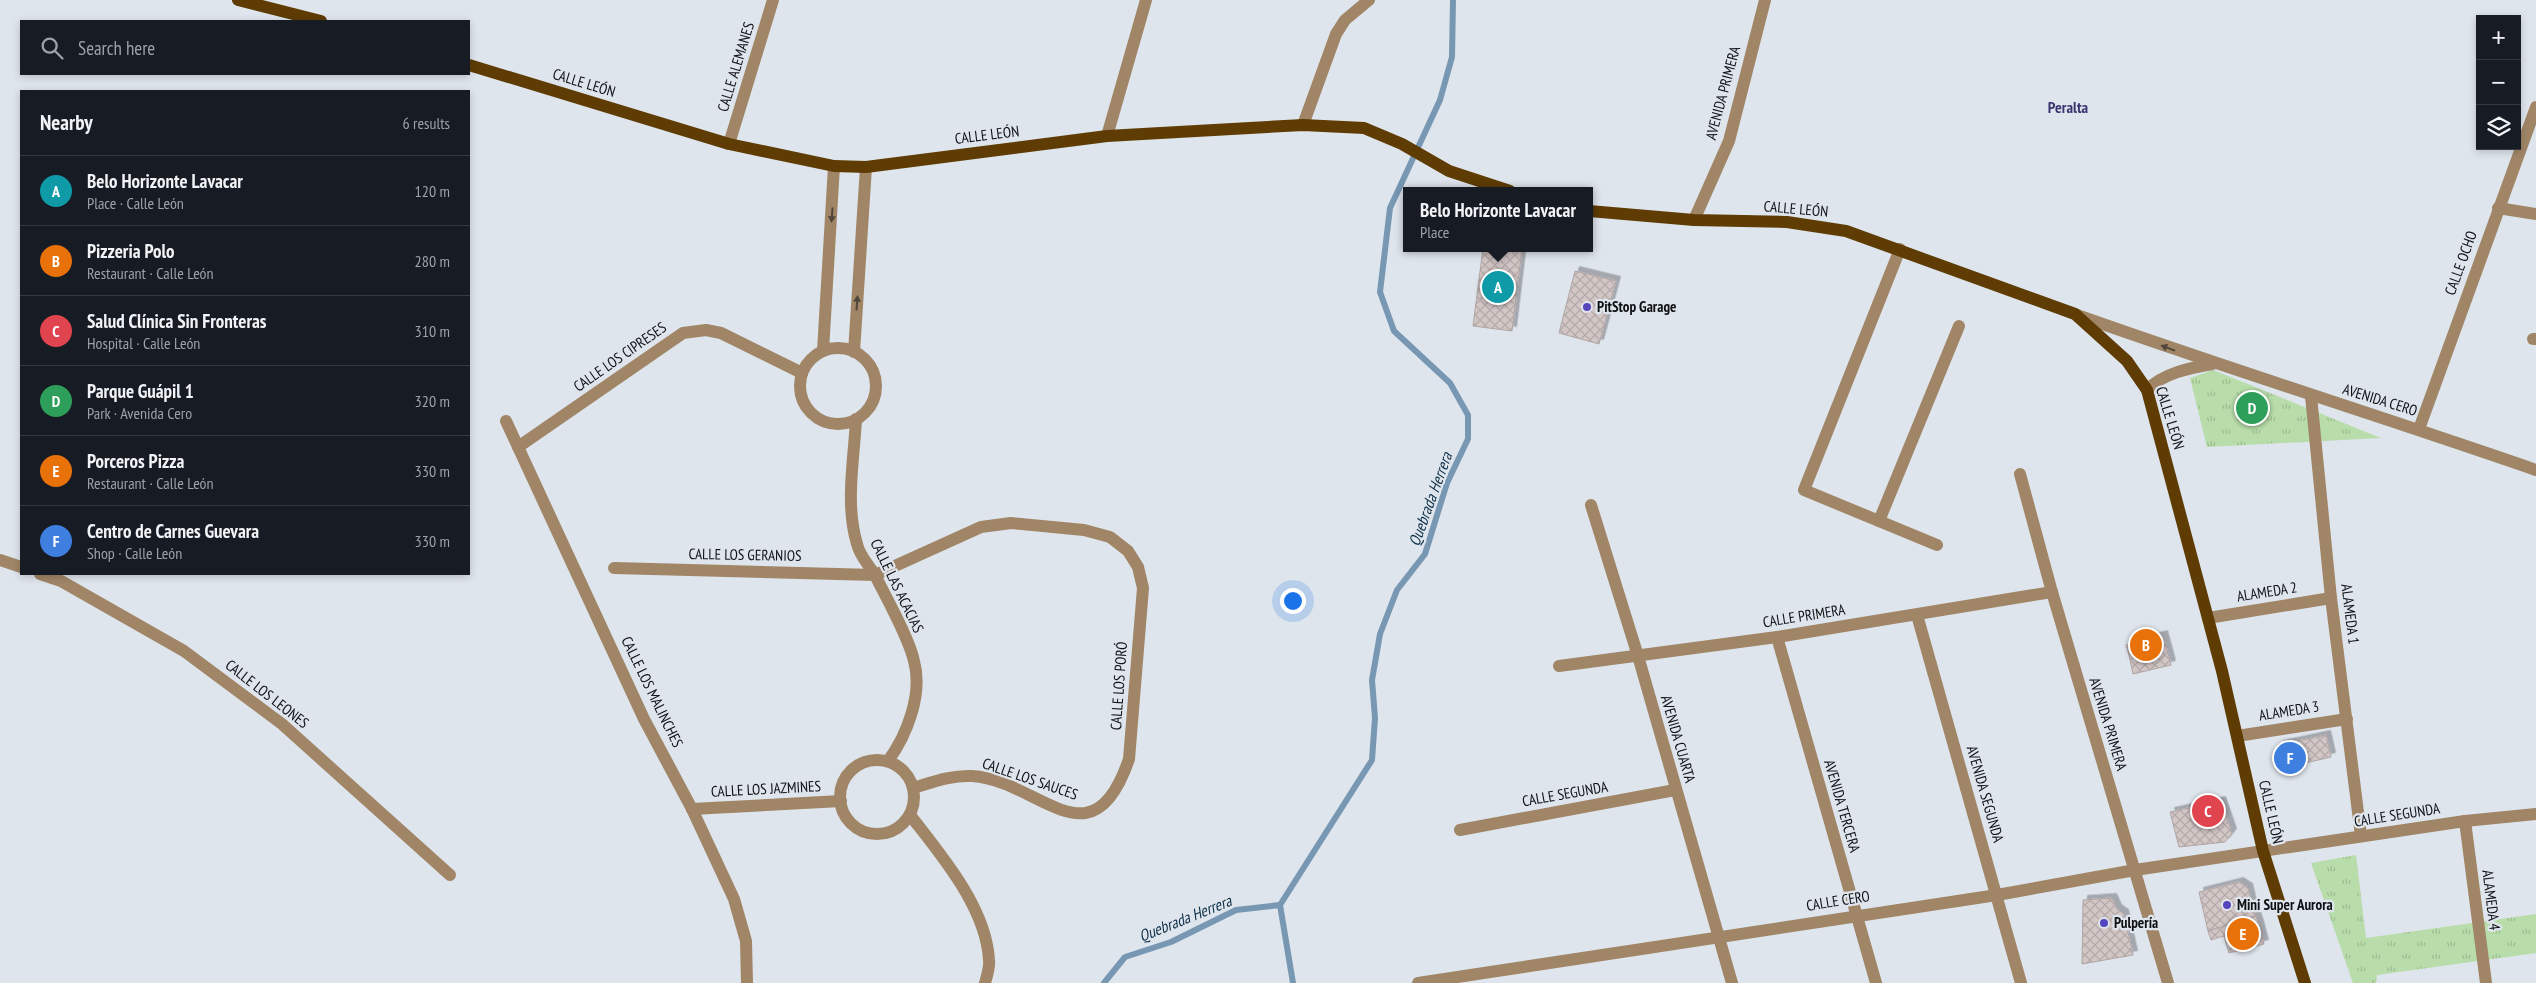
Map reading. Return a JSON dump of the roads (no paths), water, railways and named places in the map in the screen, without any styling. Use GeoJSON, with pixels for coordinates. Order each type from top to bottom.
{"type":"FeatureCollection","features":[{"type":"Feature","properties":{"kind":"main road"},"geometry":{"type":"LineString","coordinates":[[238,0],[317,20]]}},
{"type":"Feature","properties":{"kind":"main road","name":"CALLE LEÓN"},"geometry":{"type":"LineString","coordinates":[[470,64],[729,144],[834,166],[866,167],[1107,136],[1303,125],[1364,128],[1402,144],[1448,171],[1498,187]]}},
{"type":"Feature","properties":{"kind":"main road","name":"CALLE LEÓN"},"geometry":{"type":"LineString","coordinates":[[1593,211],[1694,220],[1787,222],[1846,231],[1900,249],[2074,314],[2127,361],[2147,390],[2208,618],[2263,851],[2305,983]]}},
{"type":"Feature","properties":{"kind":"street","name":"CALLE ALEMANES"},"geometry":{"type":"LineString","coordinates":[[729,144],[773,0]]}},
{"type":"Feature","properties":{"kind":"street"},"geometry":{"type":"LineString","coordinates":[[1107,136],[1146,0]]}},
{"type":"Feature","properties":{"kind":"street"},"geometry":{"type":"LineString","coordinates":[[1303,125],[1336,34],[1345,20],[1369,0]]}},
{"type":"Feature","properties":{"kind":"street","name":"AVENIDA PRIMERA"},"geometry":{"type":"LineString","coordinates":[[1694,220],[1728,141],[1764,0]]}},
{"type":"Feature","properties":{"kind":"street","name":"CALLE OCHO"},"geometry":{"type":"LineString","coordinates":[[2418,429],[2536,107]]}},
{"type":"Feature","properties":{"kind":"street"},"geometry":{"type":"LineString","coordinates":[[823,351],[834,166]]}},
{"type":"Feature","properties":{"kind":"street"},"geometry":{"type":"LineString","coordinates":[[854,352],[866,167]]}},
{"type":"Feature","properties":{"kind":"street"},"geometry":{"type":"LineString","coordinates":[[2498,208],[2536,214]]}},
{"type":"Feature","properties":{"kind":"street"},"geometry":{"type":"LineString","coordinates":[[1900,249],[1804,490],[1937,545]]}},
{"type":"Feature","properties":{"kind":"street","name":"AVENIDA CERO"},"geometry":{"type":"LineString","coordinates":[[2074,314],[2214,364],[2418,429],[2536,470]]}},
{"type":"Feature","properties":{"kind":"street"},"geometry":{"type":"LineString","coordinates":[[1879,521],[1959,326]]}},
{"type":"Feature","properties":{"kind":"street","name":"CALLE LOS CIPRESES"},"geometry":{"type":"LineString","coordinates":[[518,447],[682,333],[694,330],[721,333],[802,373]]}},
{"type":"Feature","properties":{"kind":"street"},"geometry":{"type":"LineString","coordinates":[[833,348],[854,352],[864,358],[871,368],[875,380],[872,404],[856,419],[842,424],[829,423],[818,418],[808,410],[802,398],[800,386],[802,373],[814,356],[823,351],[833,348]]}},
{"type":"Feature","properties":{"kind":"street","name":"AVENIDA CERO"},"geometry":{"type":"LineString","coordinates":[[2147,390],[2153,384],[2187,369],[2214,364]]}},
{"type":"Feature","properties":{"kind":"street","name":"ALAMEDA 1"},"geometry":{"type":"LineString","coordinates":[[2311,396],[2331,598],[2361,836]]}},
{"type":"Feature","properties":{"kind":"street","name":"CALLE LAS ACACIAS"},"geometry":{"type":"LineString","coordinates":[[856,419],[850,498],[857,546],[863,559],[875,575],[914,660],[917,681],[913,704],[901,743],[888,761]]}},
{"type":"Feature","properties":{"kind":"street","name":"CALLE LOS MALINCHES"},"geometry":{"type":"LineString","coordinates":[[506,420],[644,719],[692,809],[734,899],[746,941],[747,983]]}},
{"type":"Feature","properties":{"kind":"street","name":"AVENIDA PRIMERA"},"geometry":{"type":"LineString","coordinates":[[2020,474],[2052,592],[2168,983]]}},
{"type":"Feature","properties":{"kind":"street","name":"AVENIDA CUARTA"},"geometry":{"type":"LineString","coordinates":[[1591,505],[1638,656],[1732,983]]}},
{"type":"Feature","properties":{"kind":"street","name":"CALLE LOS PORÓ"},"geometry":{"type":"LineString","coordinates":[[875,575],[981,528],[1010,523],[1084,530],[1110,537],[1128,551],[1138,567],[1143,588],[1130,759],[1120,785],[1106,803]]}},
{"type":"Feature","properties":{"kind":"street"},"geometry":{"type":"LineString","coordinates":[[0,560],[20,567]]}},
{"type":"Feature","properties":{"kind":"street","name":"CALLE LOS GERANIOS"},"geometry":{"type":"LineString","coordinates":[[614,568],[875,575]]}},
{"type":"Feature","properties":{"kind":"street","name":"CALLE LOS LEONES"},"geometry":{"type":"LineString","coordinates":[[43,575],[61,581],[184,650],[282,724],[450,875]]}},
{"type":"Feature","properties":{"kind":"street","name":"CALLE PRIMERA"},"geometry":{"type":"LineString","coordinates":[[1560,666],[1777,637],[2052,592]]}},
{"type":"Feature","properties":{"kind":"street","name":"ALAMEDA 2"},"geometry":{"type":"LineString","coordinates":[[2208,618],[2331,598]]}},
{"type":"Feature","properties":{"kind":"street","name":"AVENIDA SEGUNDA"},"geometry":{"type":"LineString","coordinates":[[1916,615],[2021,983]]}},
{"type":"Feature","properties":{"kind":"street","name":"AVENIDA TERCERA"},"geometry":{"type":"LineString","coordinates":[[1777,637],[1876,983]]}},
{"type":"Feature","properties":{"kind":"street","name":"ALAMEDA 3"},"geometry":{"type":"LineString","coordinates":[[2237,736],[2347,718]]}},
{"type":"Feature","properties":{"kind":"street"},"geometry":{"type":"LineString","coordinates":[[888,761],[899,767],[908,776],[913,788],[914,797],[910,815],[893,830],[870,833],[850,822],[844,812],[841,801],[841,789],[845,778],[853,769],[864,762],[888,761]]}},
{"type":"Feature","properties":{"kind":"street","name":"CALLE LOS SAUCES"},"geometry":{"type":"LineString","coordinates":[[913,788],[948,777],[974,776],[1002,784],[1070,814],[1089,813],[1106,803]]}},
{"type":"Feature","properties":{"kind":"street","name":"CALLE SEGUNDA"},"geometry":{"type":"LineString","coordinates":[[1460,830],[1675,790]]}},
{"type":"Feature","properties":{"kind":"street","name":"CALLE LOS JAZMINES"},"geometry":{"type":"LineString","coordinates":[[692,809],[841,801]]}},
{"type":"Feature","properties":{"kind":"street","name":"CALLE SEGUNDA"},"geometry":{"type":"LineString","coordinates":[[2263,851],[2465,821],[2536,814]]}},
{"type":"Feature","properties":{"kind":"street"},"geometry":{"type":"LineString","coordinates":[[910,815],[953,870],[981,924],[989,960],[986,983]]}},
{"type":"Feature","properties":{"kind":"street","name":"ALAMEDA 4"},"geometry":{"type":"LineString","coordinates":[[2465,821],[2486,983]]}},
{"type":"Feature","properties":{"kind":"street","name":"CALLE CERO"},"geometry":{"type":"LineString","coordinates":[[1418,983],[1997,895],[2135,870],[2263,851]]}},
{"type":"Feature","properties":{"kind":"waterway","name":"Quebrada Herrera"},"geometry":{"type":"LineString","coordinates":[[1104,983],[1125,957],[1171,942],[1236,910],[1280,905],[1372,760],[1375,718],[1372,680],[1380,634],[1397,590],[1425,554],[1447,483],[1468,439],[1468,415],[1450,383],[1394,331],[1380,292],[1390,208],[1440,100],[1452,57],[1453,0]]}},
{"type":"Feature","properties":{"kind":"waterway"},"geometry":{"type":"LineString","coordinates":[[1280,905],[1293,983]]}},
{"type":"Feature","properties":{"kind":"place","name":"Belo Horizonte Lavacar"},"geometry":{"type":"Point","coordinates":[1498,287]}},
{"type":"Feature","properties":{"kind":"place","name":"PitStop Garage"},"geometry":{"type":"Point","coordinates":[1587,307]}},
{"type":"Feature","properties":{"kind":"place","name":"Parque Guápil 1"},"geometry":{"type":"Point","coordinates":[2252,408]}},
{"type":"Feature","properties":{"kind":"place","name":"Pizzeria Polo"},"geometry":{"type":"Point","coordinates":[2146,645]}},
{"type":"Feature","properties":{"kind":"place","name":"Centro de Carnes Guevara"},"geometry":{"type":"Point","coordinates":[2290,758]}},
{"type":"Feature","properties":{"kind":"place","name":"Salud Clínica Sin Fronteras"},"geometry":{"type":"Point","coordinates":[2208,811]}},
{"type":"Feature","properties":{"kind":"place","name":"Mini Super Aurora"},"geometry":{"type":"Point","coordinates":[2227,905]}},
{"type":"Feature","properties":{"kind":"place","name":"Pulpería"},"geometry":{"type":"Point","coordinates":[2104,923]}},
{"type":"Feature","properties":{"kind":"place","name":"Porceros Pizza"},"geometry":{"type":"Point","coordinates":[2243,934]}},
{"type":"Feature","properties":{"kind":"district","name":"Peralta"},"geometry":{"type":"Point","coordinates":[2068,107]}}]}
